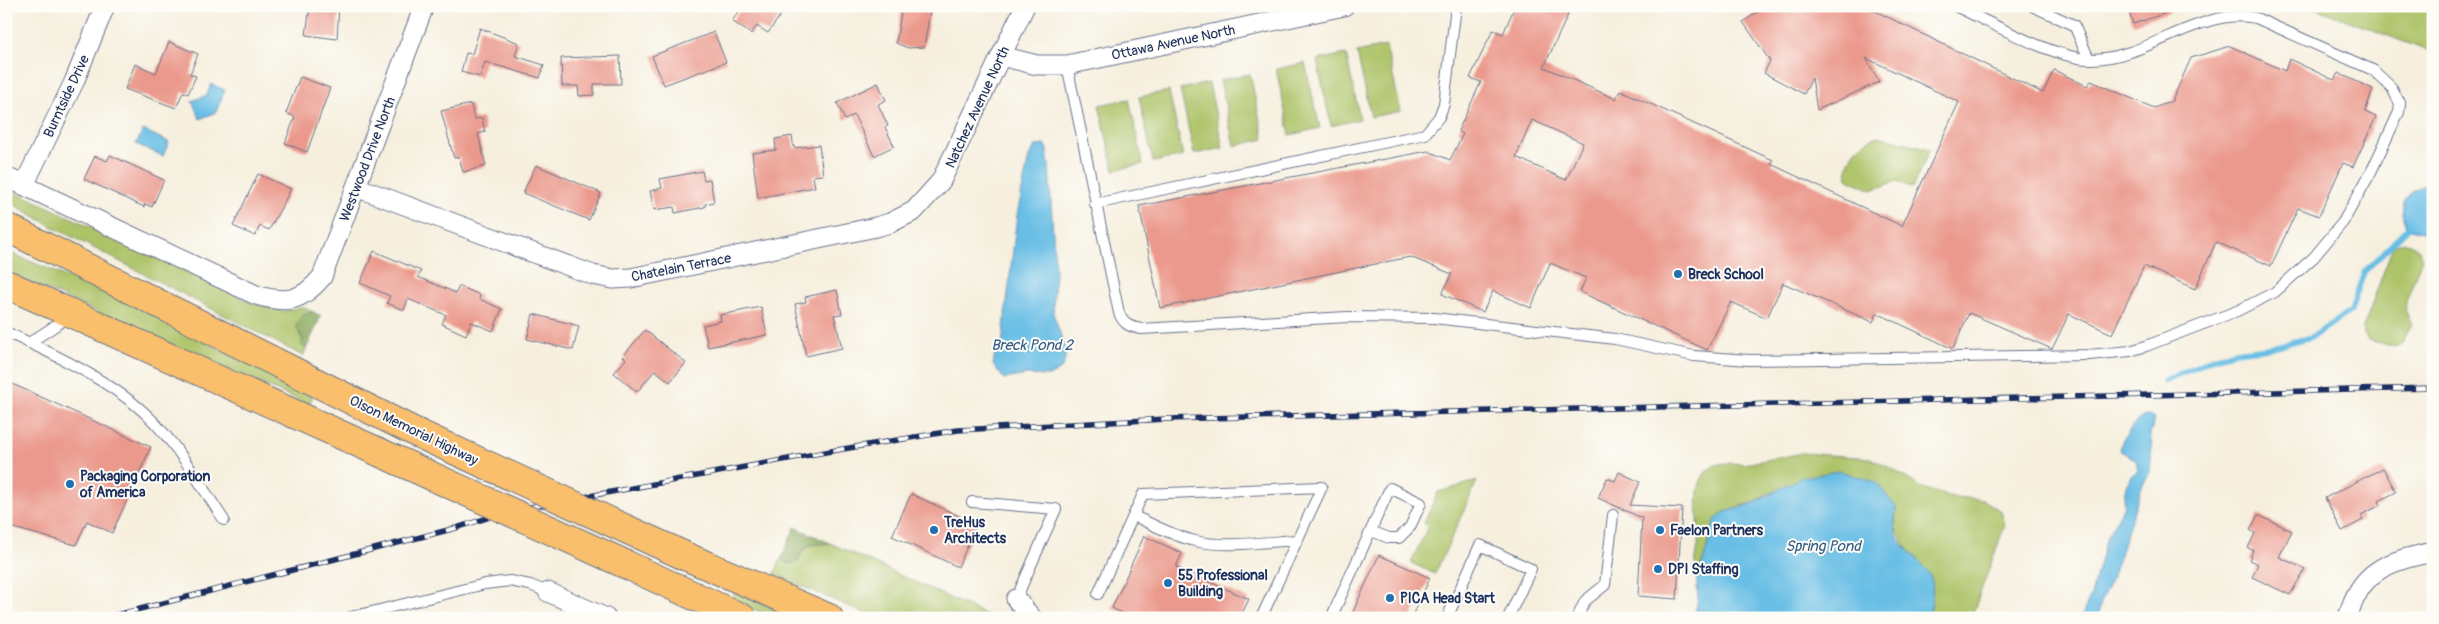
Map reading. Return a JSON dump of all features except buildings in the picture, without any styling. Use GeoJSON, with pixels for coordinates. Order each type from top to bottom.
{"type":"FeatureCollection","features":[{"type":"Feature","properties":{"kind":"main road","name":"Olson Memorial Highway"},"geometry":{"type":"LineString","coordinates":[[6,227],[417,433],[685,556],[829,618]]}},
{"type":"Feature","properties":{"kind":"main road"},"geometry":{"type":"LineString","coordinates":[[6,238],[73,259]]}},
{"type":"Feature","properties":{"kind":"main road"},"geometry":{"type":"LineString","coordinates":[[6,284],[742,618]]}},
{"type":"Feature","properties":{"kind":"street","name":"Burntside Drive"},"geometry":{"type":"LineString","coordinates":[[24,185],[74,82],[105,6]]}},
{"type":"Feature","properties":{"kind":"street","name":"Westwood Drive North"},"geometry":{"type":"LineString","coordinates":[[24,185],[256,295],[277,301],[294,300],[312,289],[322,277],[424,6]]}},
{"type":"Feature","properties":{"kind":"street","name":"Natchez Avenue North"},"geometry":{"type":"LineString","coordinates":[[923,203],[941,181],[950,165],[1025,6]]}},
{"type":"Feature","properties":{"kind":"street","name":"Ottawa Avenue North"},"geometry":{"type":"LineString","coordinates":[[1001,56],[1037,65],[1067,65],[1339,7]]}},
{"type":"Feature","properties":{"kind":"street"},"geometry":{"type":"LineString","coordinates":[[6,177],[24,185]]}},
{"type":"Feature","properties":{"kind":"street","name":"Chatelain Terrace"},"geometry":{"type":"LineString","coordinates":[[356,187],[593,275],[614,279],[631,278],[876,227],[903,218],[923,203]]}},
{"type":"Feature","properties":{"kind":"street"},"geometry":{"type":"LineString","coordinates":[[2348,618],[2360,586],[2370,576],[2394,563],[2433,552]]}},
{"type":"Feature","properties":{"kind":"street"},"geometry":{"type":"LineString","coordinates":[[548,592],[606,618]]}},
{"type":"Feature","properties":{"kind":"street"},"geometry":{"type":"LineString","coordinates":[[1016,599],[1032,618]]}},
{"type":"Feature","properties":{"kind":"lane"},"geometry":{"type":"LineString","coordinates":[[1095,204],[1425,134],[1439,117],[1444,104],[1456,6]]}},
{"type":"Feature","properties":{"kind":"lane"},"geometry":{"type":"LineString","coordinates":[[1067,65],[1118,313],[1126,324],[1141,329],[1381,316],[1434,318],[1615,339],[1694,356],[1734,359],[1824,360],[1912,356],[2090,355],[2130,351],[2146,346],[2237,311],[2281,287],[2314,257],[2343,222],[2371,172],[2399,112],[2400,104],[2392,88],[2373,70],[2267,22],[2245,16],[2207,23],[2118,57],[2088,60],[2072,58],[2054,51],[1956,6]]}},
{"type":"Feature","properties":{"kind":"lane"},"geometry":{"type":"LineString","coordinates":[[2032,6],[2074,25],[2088,60]]}},
{"type":"Feature","properties":{"kind":"lane"},"geometry":{"type":"LineString","coordinates":[[29,343],[73,314]]}},
{"type":"Feature","properties":{"kind":"lane"},"geometry":{"type":"LineString","coordinates":[[6,332],[116,390],[150,418],[182,458],[224,520]]}},
{"type":"Feature","properties":{"kind":"lane"},"geometry":{"type":"LineString","coordinates":[[1098,594],[1144,494],[1322,487],[1261,618]]}},
{"type":"Feature","properties":{"kind":"lane"},"geometry":{"type":"LineString","coordinates":[[1331,618],[1390,488],[1421,503],[1410,527],[1399,538],[1389,538],[1371,531]]}},
{"type":"Feature","properties":{"kind":"lane"},"geometry":{"type":"LineString","coordinates":[[972,502],[1056,509],[1016,599]]}},
{"type":"Feature","properties":{"kind":"lane"},"geometry":{"type":"LineString","coordinates":[[1134,516],[1177,536],[1197,542],[1297,540]]}},
{"type":"Feature","properties":{"kind":"lane"},"geometry":{"type":"LineString","coordinates":[[1577,618],[1585,601],[1605,585],[1613,516]]}},
{"type":"Feature","properties":{"kind":"lane"},"geometry":{"type":"LineString","coordinates":[[1447,618],[1480,545],[1531,568],[1508,618]]}},
{"type":"Feature","properties":{"kind":"lane"},"geometry":{"type":"LineString","coordinates":[[347,618],[385,613],[494,583],[510,581],[530,585],[548,592]]}},
{"type":"Feature","properties":{"kind":"green space"},"geometry":{"type":"Polygon","coordinates":[[[2310,6],[2433,6],[2433,53],[2310,6]]]}},
{"type":"Feature","properties":{"kind":"green space"},"geometry":{"type":"Polygon","coordinates":[[[1386,46],[1401,111],[1371,117],[1357,52],[1386,46]]]}},
{"type":"Feature","properties":{"kind":"green space"},"geometry":{"type":"Polygon","coordinates":[[[1346,54],[1360,119],[1331,126],[1317,60],[1346,54]]]}},
{"type":"Feature","properties":{"kind":"green space"},"geometry":{"type":"Polygon","coordinates":[[[1305,63],[1320,128],[1290,135],[1276,69],[1305,63]]]}},
{"type":"Feature","properties":{"kind":"green space"},"geometry":{"type":"Polygon","coordinates":[[[1250,74],[1264,139],[1234,146],[1220,80],[1250,74]]]}},
{"type":"Feature","properties":{"kind":"green space"},"geometry":{"type":"Polygon","coordinates":[[[1209,83],[1223,148],[1194,154],[1180,89],[1209,83]]]}},
{"type":"Feature","properties":{"kind":"green space"},"geometry":{"type":"Polygon","coordinates":[[[1169,91],[1183,156],[1153,162],[1139,97],[1169,91]]]}},
{"type":"Feature","properties":{"kind":"green space"},"geometry":{"type":"Polygon","coordinates":[[[1129,99],[1143,164],[1114,170],[1099,105],[1129,99]]]}},
{"type":"Feature","properties":{"kind":"green space"},"geometry":{"type":"Polygon","coordinates":[[[1879,136],[1930,149],[1912,188],[1897,181],[1872,190],[1848,179],[1848,164],[1855,151],[1865,142],[1879,136]]]}},
{"type":"Feature","properties":{"kind":"green space"},"geometry":{"type":"Polygon","coordinates":[[[6,187],[255,304],[283,311],[303,307],[313,312],[303,315],[299,334],[303,340],[304,348],[307,347],[303,356],[55,228],[6,200],[6,187]]]}},
{"type":"Feature","properties":{"kind":"green space"},"geometry":{"type":"Polygon","coordinates":[[[2404,241],[2418,248],[2422,258],[2404,307],[2412,325],[2401,344],[2395,347],[2368,340],[2362,331],[2393,246],[2404,241]]]}},
{"type":"Feature","properties":{"kind":"green space"},"geometry":{"type":"Polygon","coordinates":[[[6,251],[122,300],[313,396],[309,405],[6,272],[6,251]]]}},
{"type":"Feature","properties":{"kind":"green space"},"geometry":{"type":"Polygon","coordinates":[[[313,312],[321,316],[307,347],[304,348],[301,345],[303,340],[296,326],[303,315],[313,312]]]}},
{"type":"Feature","properties":{"kind":"green space"},"geometry":{"type":"Polygon","coordinates":[[[1803,453],[1870,458],[1894,470],[1920,487],[1947,496],[1984,500],[2001,511],[2005,525],[1971,618],[1929,618],[1933,598],[1919,560],[1907,549],[1895,528],[1896,507],[1769,493],[1754,503],[1739,506],[1709,534],[1706,555],[1696,573],[1695,565],[1699,536],[1697,504],[1699,485],[1708,470],[1720,464],[1750,463],[1803,453]]]}},
{"type":"Feature","properties":{"kind":"green space"},"geometry":{"type":"Polygon","coordinates":[[[1477,481],[1435,574],[1411,563],[1428,526],[1424,523],[1438,492],[1477,481]]]}},
{"type":"Feature","properties":{"kind":"green space"},"geometry":{"type":"Polygon","coordinates":[[[795,527],[830,543],[811,545],[803,550],[798,562],[789,564],[781,559],[795,527]]]}},
{"type":"Feature","properties":{"kind":"green space"},"geometry":{"type":"Polygon","coordinates":[[[830,543],[993,618],[875,618],[774,574],[781,559],[789,563],[811,545],[830,543]]]}},
{"type":"Feature","properties":{"kind":"green space"},"geometry":{"type":"Polygon","coordinates":[[[735,592],[795,618],[773,618],[732,599],[735,592]]]}},
{"type":"Feature","properties":{"kind":"water"},"geometry":{"type":"Polygon","coordinates":[[[211,84],[225,90],[216,112],[200,119],[192,101],[207,95],[211,84]]]}},
{"type":"Feature","properties":{"kind":"water"},"geometry":{"type":"Polygon","coordinates":[[[143,130],[169,142],[163,156],[136,144],[143,130]]]}},
{"type":"Feature","properties":{"kind":"water","name":"Breck Pond 2"},"geometry":{"type":"Polygon","coordinates":[[[1046,145],[1049,165],[1055,270],[1053,313],[1065,348],[1065,361],[1061,369],[1049,376],[1027,375],[1004,379],[993,365],[995,354],[1002,345],[1017,215],[1029,157],[1035,146],[1046,145]]]}},
{"type":"Feature","properties":{"kind":"water"},"geometry":{"type":"Polygon","coordinates":[[[2433,180],[2433,235],[2408,228],[2403,210],[2404,203],[2411,193],[2433,180]]]}},
{"type":"Feature","properties":{"kind":"water"},"geometry":{"type":"Polygon","coordinates":[[[2148,415],[2153,417],[2154,422],[2150,433],[2152,447],[2150,472],[2142,486],[2114,573],[2102,599],[2097,618],[2081,618],[2091,595],[2107,536],[2123,508],[2125,490],[2131,476],[2138,471],[2136,460],[2119,449],[2135,424],[2148,415]]]}},
{"type":"Feature","properties":{"kind":"water","name":"Spring Pond"},"geometry":{"type":"Polygon","coordinates":[[[1839,471],[1876,482],[1896,507],[1895,525],[1897,535],[1906,548],[1924,567],[1932,582],[1929,618],[1694,618],[1698,598],[1696,573],[1702,565],[1715,520],[1725,512],[1754,503],[1802,477],[1839,471]]]}},
{"type":"Feature","properties":{"kind":"waterway"},"geometry":{"type":"LineString","coordinates":[[2164,381],[2214,358],[2234,352],[2268,348],[2312,337],[2351,311],[2364,272],[2413,223]]}},
{"type":"Feature","properties":{"kind":"railway"},"geometry":{"type":"LineString","coordinates":[[105,618],[456,528],[509,511],[831,451],[958,430],[1167,419],[2433,388]]}},
{"type":"Feature","properties":{"kind":"place","name":"Breck School"},"geometry":{"type":"Point","coordinates":[1678,274]}},
{"type":"Feature","properties":{"kind":"place","name":"Packaging Corporation of America"},"geometry":{"type":"Point","coordinates":[70,484]}},
{"type":"Feature","properties":{"kind":"place","name":"TreHus Architects"},"geometry":{"type":"Point","coordinates":[934,530]}},
{"type":"Feature","properties":{"kind":"place","name":"Faelon Partners"},"geometry":{"type":"Point","coordinates":[1660,530]}},
{"type":"Feature","properties":{"kind":"place","name":"DPI Staffing"},"geometry":{"type":"Point","coordinates":[1658,569]}},
{"type":"Feature","properties":{"kind":"place","name":"55 Professional Building"},"geometry":{"type":"Point","coordinates":[1168,583]}},
{"type":"Feature","properties":{"kind":"place","name":"PICA Head Start"},"geometry":{"type":"Point","coordinates":[1390,598]}}]}
